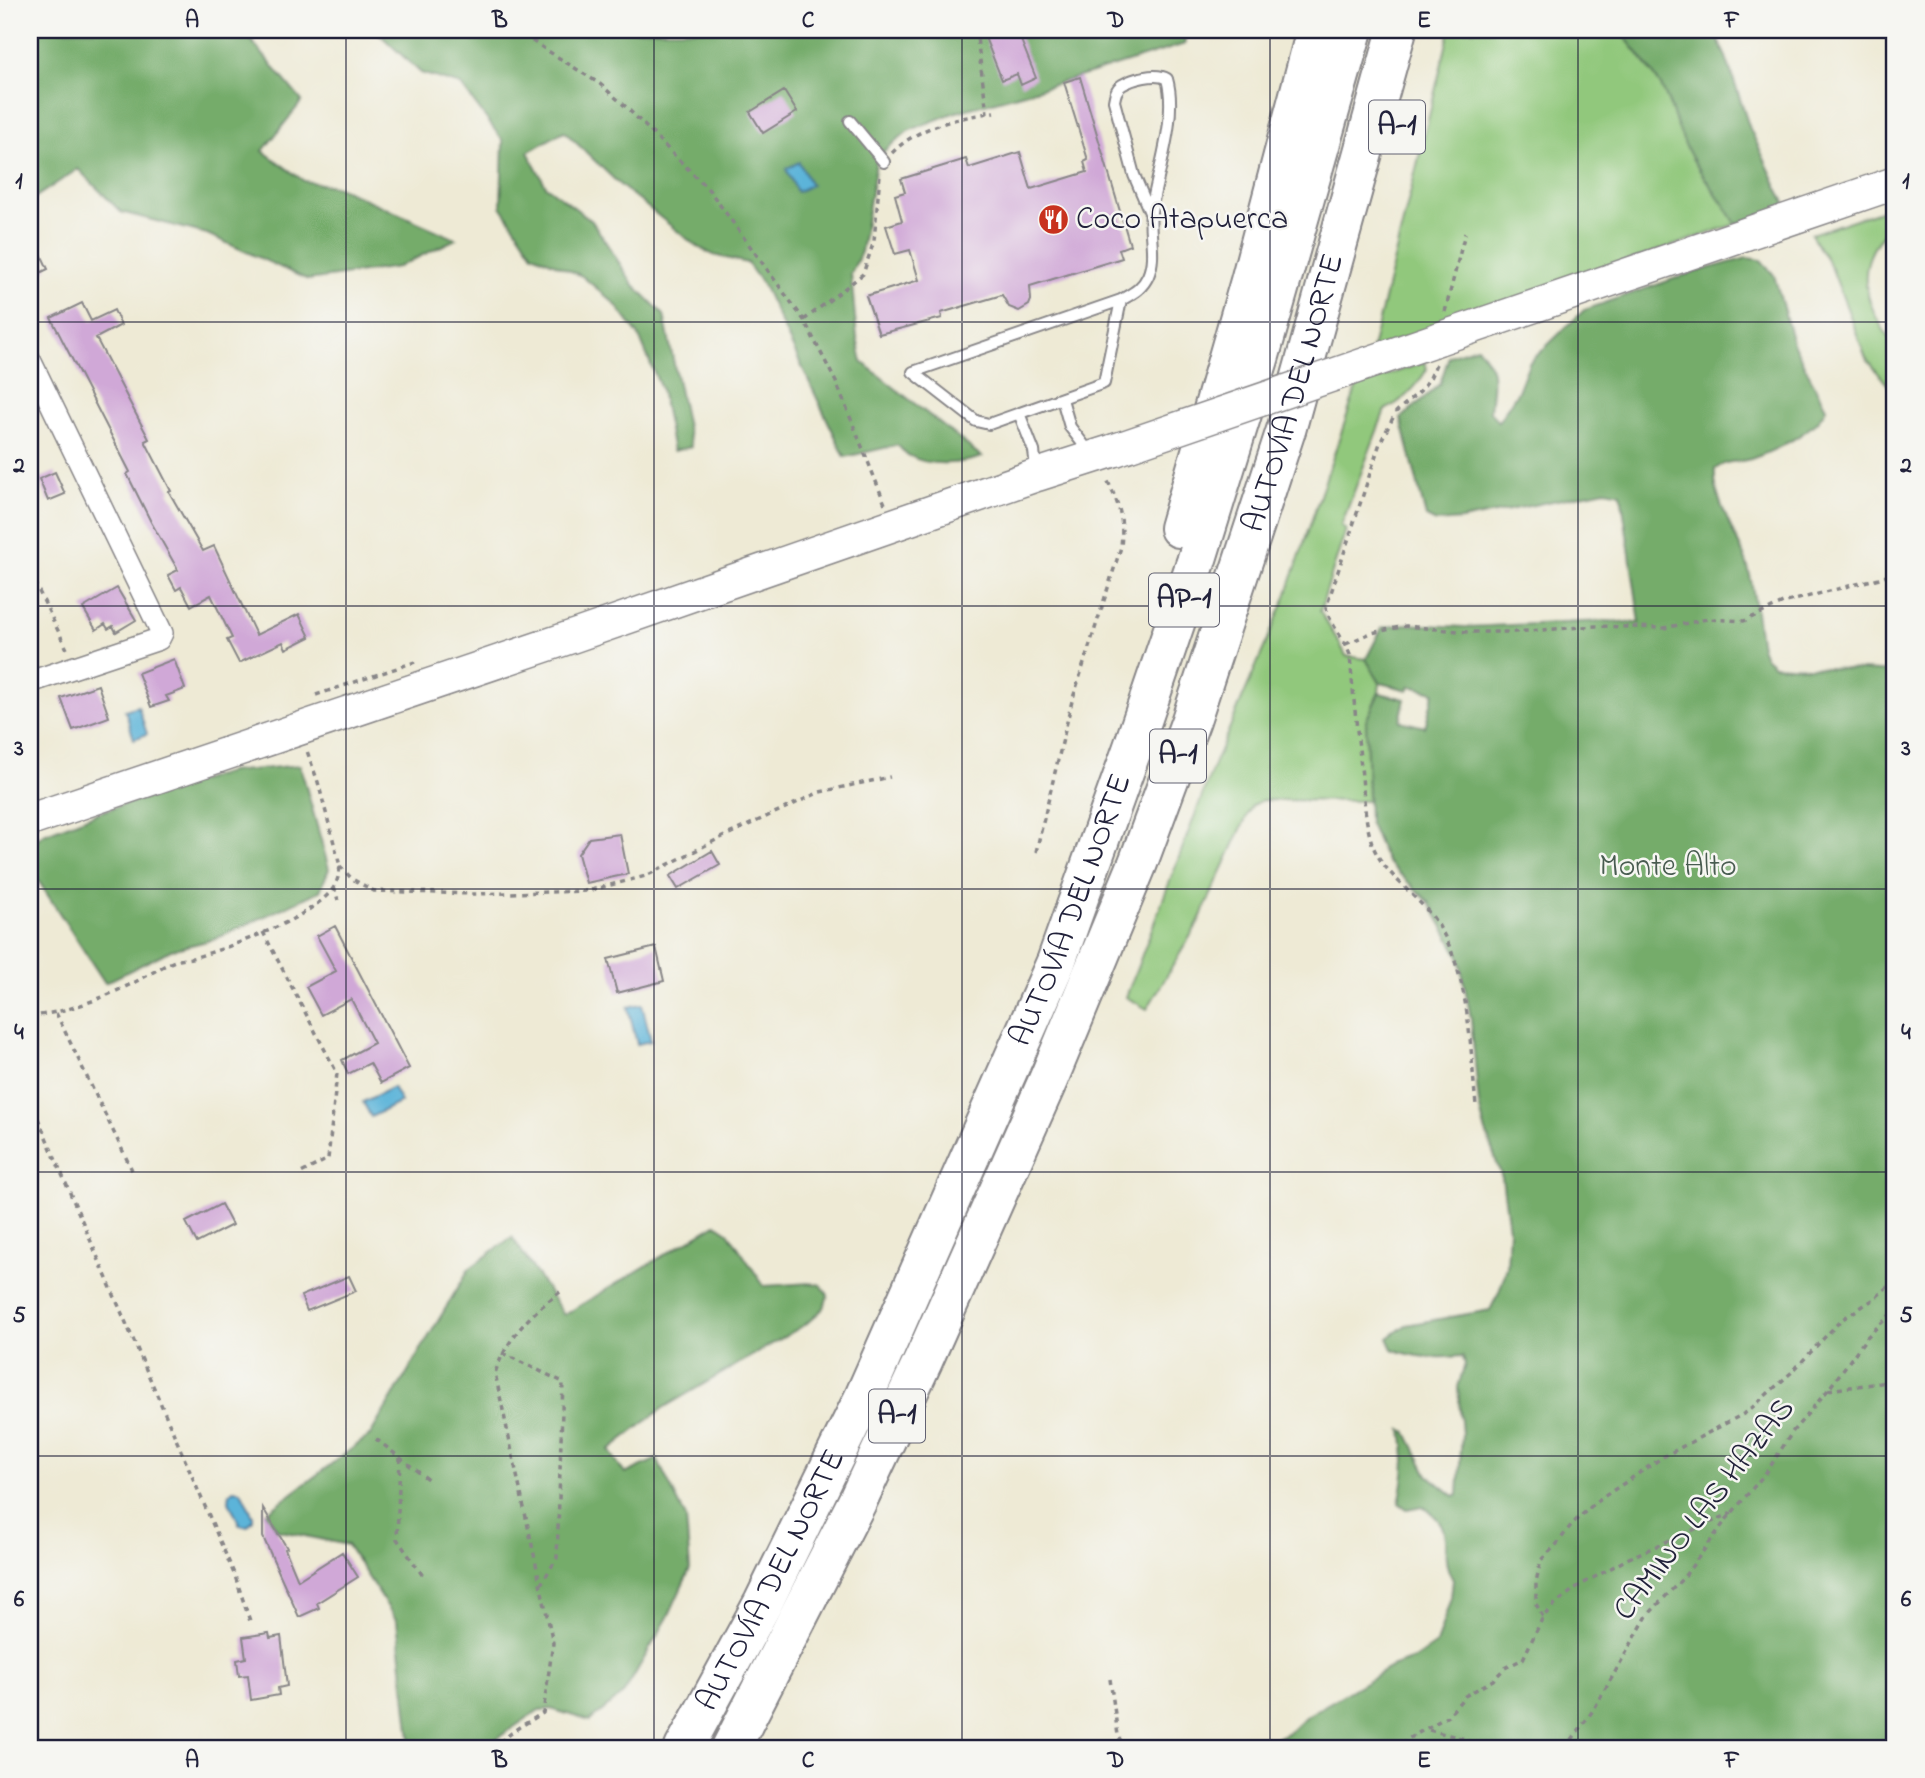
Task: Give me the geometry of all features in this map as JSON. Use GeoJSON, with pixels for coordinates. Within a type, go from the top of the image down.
{"type":"FeatureCollection","features":[{"type":"Feature","properties":{"kind":"highway","name":"A-1"},"geometry":{"type":"LineString","coordinates":[[972,1155],[1112,746],[1181,521],[1251,281],[1316,30]]}},
{"type":"Feature","properties":{"kind":"highway","name":"AUTOVÍA DEL NORTE"},"geometry":{"type":"LineString","coordinates":[[684,1748],[763,1604],[864,1397],[1056,961],[1187,589],[1259,359],[1353,30]]}},
{"type":"Feature","properties":{"kind":"highway","name":"AUTOVÍA DEL NORTE"},"geometry":{"type":"LineString","coordinates":[[731,1748],[857,1502],[923,1361],[1138,863],[1191,720],[1287,427],[1397,30]]}},
{"type":"Feature","properties":{"kind":"highway","name":"A-1"},"geometry":{"type":"LineString","coordinates":[[1287,427],[1307,403],[1367,224],[1424,30]]}},
{"type":"Feature","properties":{"kind":"main road"},"geometry":{"type":"LineString","coordinates":[[30,820],[1895,183]]}},
{"type":"Feature","properties":{"kind":"street"},"geometry":{"type":"LineString","coordinates":[[30,360],[162,633],[161,636],[30,682]]}},
{"type":"Feature","properties":{"kind":"lane"},"geometry":{"type":"LineString","coordinates":[[1121,300],[1104,383],[1062,399],[989,424],[976,421],[914,372],[1121,300],[1142,288],[1153,255],[1151,215],[1166,146],[1170,91],[1167,79],[1161,75],[1122,85],[1116,91],[1114,101],[1134,175],[1151,215]]}},
{"type":"Feature","properties":{"kind":"lane"},"geometry":{"type":"LineString","coordinates":[[850,121],[884,162]]}},
{"type":"Feature","properties":{"kind":"lane"},"geometry":{"type":"LineString","coordinates":[[1062,399],[1070,427],[1080,443],[1105,454]]}},
{"type":"Feature","properties":{"kind":"lane"},"geometry":{"type":"LineString","coordinates":[[1019,413],[1034,451],[1037,475]]}},
{"type":"Feature","properties":{"kind":"path"},"geometry":{"type":"LineString","coordinates":[[515,30],[600,84],[709,190],[804,320],[860,436],[891,526]]}},
{"type":"Feature","properties":{"kind":"path"},"geometry":{"type":"LineString","coordinates":[[976,30],[987,113]]}},
{"type":"Feature","properties":{"kind":"path"},"geometry":{"type":"LineString","coordinates":[[804,320],[863,274],[874,241],[881,165],[901,144],[925,131],[952,120],[994,112]]}},
{"type":"Feature","properties":{"kind":"path"},"geometry":{"type":"LineString","coordinates":[[1465,233],[1438,339],[1436,364],[1420,391],[1396,412],[1380,443],[1326,608],[1330,621],[1346,644],[1350,655],[1369,834],[1384,864],[1425,906],[1441,929],[1455,957],[1468,1019],[1476,1105]]}},
{"type":"Feature","properties":{"kind":"path"},"geometry":{"type":"LineString","coordinates":[[1036,852],[1072,701],[1121,547],[1123,522],[1105,454]]}},
{"type":"Feature","properties":{"kind":"path"},"geometry":{"type":"LineString","coordinates":[[30,573],[32,585],[75,667]]}},
{"type":"Feature","properties":{"kind":"path"},"geometry":{"type":"LineString","coordinates":[[1346,644],[1371,633],[1405,626],[1467,632],[1514,632],[1596,626],[1664,628],[1707,619],[1744,621],[1783,603],[1895,575]]}},
{"type":"Feature","properties":{"kind":"path"},"geometry":{"type":"LineString","coordinates":[[299,729],[318,782],[340,866],[352,879],[374,891],[472,894],[587,891],[646,876],[820,792],[890,777]]}},
{"type":"Feature","properties":{"kind":"path"},"geometry":{"type":"LineString","coordinates":[[30,1016],[56,1013],[134,983],[176,961],[194,958],[263,932],[309,910],[334,887],[340,866]]}},
{"type":"Feature","properties":{"kind":"path"},"geometry":{"type":"LineString","coordinates":[[334,887],[338,901]]}},
{"type":"Feature","properties":{"kind":"path"},"geometry":{"type":"LineString","coordinates":[[263,932],[337,1073],[328,1159],[301,1173]]}},
{"type":"Feature","properties":{"kind":"path"},"geometry":{"type":"LineString","coordinates":[[56,1013],[132,1170]]}},
{"type":"Feature","properties":{"kind":"path"},"geometry":{"type":"LineString","coordinates":[[30,1100],[235,1576],[251,1624]]}},
{"type":"Feature","properties":{"kind":"path"},"geometry":{"type":"LineString","coordinates":[[1543,1617],[1536,1604],[1536,1582],[1541,1560],[1572,1524],[1596,1502],[1663,1457],[1747,1412],[1792,1372],[1841,1320],[1874,1299],[1895,1280]]}},
{"type":"Feature","properties":{"kind":"path"},"geometry":{"type":"LineString","coordinates":[[492,1748],[543,1713],[553,1643],[495,1373],[502,1353],[535,1311],[560,1292]]}},
{"type":"Feature","properties":{"kind":"path","name":"CAMINO LAS HAZAS"},"geometry":{"type":"LineString","coordinates":[[1566,1748],[1594,1709],[1647,1616],[1684,1577],[1867,1337],[1895,1310]]}},
{"type":"Feature","properties":{"kind":"path"},"geometry":{"type":"LineString","coordinates":[[502,1353],[563,1382],[557,1558],[540,1586]]}},
{"type":"Feature","properties":{"kind":"path"},"geometry":{"type":"LineString","coordinates":[[1828,1390],[1895,1381]]}},
{"type":"Feature","properties":{"kind":"path"},"geometry":{"type":"LineString","coordinates":[[376,1439],[430,1481]]}},
{"type":"Feature","properties":{"kind":"path"},"geometry":{"type":"LineString","coordinates":[[400,1458],[397,1539],[424,1576]]}},
{"type":"Feature","properties":{"kind":"path"},"geometry":{"type":"LineString","coordinates":[[1392,1748],[1448,1716],[1465,1696],[1523,1659],[1543,1617],[1577,1587],[1629,1558],[1733,1512]]}},
{"type":"Feature","properties":{"kind":"path"},"geometry":{"type":"LineString","coordinates":[[1110,1679],[1118,1735],[1124,1748]]}},
{"type":"Feature","properties":{"kind":"path"},"geometry":{"type":"LineString","coordinates":[[1428,1729],[1465,1739],[1479,1748]]}},
{"type":"Feature","properties":{"kind":"green space"},"geometry":{"type":"Polygon","coordinates":[[[30,30],[245,30],[302,101],[263,151],[304,181],[338,187],[456,239],[398,267],[308,280],[207,234],[121,212],[78,169],[30,201],[30,30]]]}},
{"type":"Feature","properties":{"kind":"green space"},"geometry":{"type":"Polygon","coordinates":[[[375,30],[1184,30],[1185,44],[953,113],[908,131],[884,151],[876,163],[861,252],[851,274],[862,362],[982,457],[946,463],[926,462],[906,454],[897,445],[845,457],[763,285],[747,263],[713,255],[696,246],[620,185],[564,131],[528,152],[546,186],[592,221],[633,284],[664,315],[691,447],[673,451],[661,389],[639,336],[614,303],[582,276],[533,254],[501,206],[503,141],[461,85],[421,73],[375,30]]]}},
{"type":"Feature","properties":{"kind":"green space"},"geometry":{"type":"Polygon","coordinates":[[[1450,30],[1619,30],[1661,86],[1691,156],[1736,224],[1372,349],[1450,30]]]}},
{"type":"Feature","properties":{"kind":"green space"},"geometry":{"type":"Polygon","coordinates":[[[1619,30],[1713,30],[1726,57],[1750,129],[1787,207],[1736,224],[1691,156],[1661,86],[1619,30]]]}},
{"type":"Feature","properties":{"kind":"green space"},"geometry":{"type":"Polygon","coordinates":[[[1895,206],[1895,219],[1872,251],[1866,285],[1876,317],[1895,350],[1895,394],[1866,358],[1832,269],[1811,234],[1895,206]]]}},
{"type":"Feature","properties":{"kind":"green space","name":"Monte Alto"},"geometry":{"type":"Polygon","coordinates":[[[1747,258],[1761,260],[1774,275],[1793,343],[1826,408],[1814,425],[1782,445],[1751,459],[1729,462],[1715,469],[1721,504],[1749,571],[1761,647],[1765,657],[1774,665],[1895,672],[1895,1748],[1256,1748],[1291,1731],[1305,1717],[1391,1667],[1414,1659],[1436,1644],[1451,1597],[1453,1580],[1447,1566],[1444,1533],[1439,1520],[1423,1506],[1407,1509],[1399,1503],[1405,1466],[1402,1430],[1407,1433],[1428,1475],[1454,1496],[1458,1494],[1462,1434],[1458,1387],[1465,1364],[1463,1356],[1410,1355],[1393,1349],[1388,1338],[1406,1325],[1490,1310],[1507,1267],[1509,1229],[1502,1178],[1479,1105],[1471,1019],[1459,956],[1429,902],[1387,862],[1369,822],[1366,721],[1379,693],[1405,699],[1400,721],[1425,727],[1434,692],[1410,686],[1408,690],[1380,683],[1366,659],[1382,628],[1405,624],[1465,627],[1606,621],[1640,623],[1621,493],[1605,490],[1462,520],[1436,522],[1426,517],[1401,418],[1440,384],[1449,356],[1477,347],[1491,370],[1493,384],[1490,411],[1498,422],[1518,391],[1529,363],[1584,310],[1688,274],[1747,258]]]}},
{"type":"Feature","properties":{"kind":"green space"},"geometry":{"type":"Polygon","coordinates":[[[1425,362],[1427,369],[1414,388],[1385,410],[1341,526],[1346,529],[1320,611],[1346,656],[1366,659],[1380,683],[1379,692],[1366,721],[1368,801],[1263,800],[1252,805],[1197,925],[1147,1009],[1126,997],[1215,762],[1285,599],[1357,386],[1425,362]]]}},
{"type":"Feature","properties":{"kind":"green space"},"geometry":{"type":"Polygon","coordinates":[[[300,765],[329,869],[320,891],[215,939],[171,950],[105,983],[30,868],[30,844],[44,834],[100,812],[229,772],[300,765]]]}},
{"type":"Feature","properties":{"kind":"green space"},"geometry":{"type":"Polygon","coordinates":[[[716,1224],[728,1232],[764,1286],[811,1283],[821,1285],[828,1295],[824,1308],[806,1324],[663,1408],[609,1450],[625,1474],[657,1459],[686,1518],[690,1569],[668,1617],[624,1693],[590,1721],[551,1709],[539,1710],[483,1748],[411,1748],[397,1621],[347,1545],[277,1530],[266,1513],[370,1435],[469,1269],[512,1237],[564,1315],[716,1224]]]}},
{"type":"Feature","properties":{"kind":"water"},"geometry":{"type":"Polygon","coordinates":[[[799,162],[811,185],[797,192],[786,169],[799,162]]]}},
{"type":"Feature","properties":{"kind":"water"},"geometry":{"type":"Polygon","coordinates":[[[138,706],[147,734],[134,739],[125,710],[138,706]]]}},
{"type":"Feature","properties":{"kind":"water"},"geometry":{"type":"Polygon","coordinates":[[[642,1004],[651,1041],[637,1044],[628,1007],[642,1004]]]}},
{"type":"Feature","properties":{"kind":"water"},"geometry":{"type":"Polygon","coordinates":[[[393,1087],[401,1102],[371,1117],[363,1102],[393,1087]]]}},
{"type":"Feature","properties":{"kind":"water"},"geometry":{"type":"Polygon","coordinates":[[[233,1490],[241,1491],[253,1516],[248,1526],[240,1525],[229,1501],[233,1490]]]}},
{"type":"Feature","properties":{"kind":"building"},"geometry":{"type":"Polygon","coordinates":[[[982,30],[1017,30],[1036,78],[1021,85],[1017,74],[1002,80],[982,30]]]}},
{"type":"Feature","properties":{"kind":"building"},"geometry":{"type":"Polygon","coordinates":[[[1080,77],[1130,245],[1119,249],[1122,258],[1030,286],[1029,305],[1019,311],[1009,307],[1002,295],[941,313],[942,318],[879,334],[866,296],[919,280],[910,250],[895,254],[886,226],[902,221],[895,195],[905,192],[901,179],[966,159],[969,168],[1020,152],[1031,189],[1087,172],[1084,162],[1088,160],[1064,82],[1080,77]]]}},
{"type":"Feature","properties":{"kind":"building"},"geometry":{"type":"Polygon","coordinates":[[[784,91],[797,112],[763,133],[750,112],[784,91]]]}},
{"type":"Feature","properties":{"kind":"building"},"geometry":{"type":"Polygon","coordinates":[[[30,231],[48,269],[30,278],[30,231]]]}},
{"type":"Feature","properties":{"kind":"building"},"geometry":{"type":"Polygon","coordinates":[[[82,303],[91,321],[114,310],[121,325],[96,338],[149,439],[145,441],[171,491],[169,492],[203,551],[214,546],[256,635],[299,614],[310,637],[286,649],[283,642],[239,663],[227,640],[232,638],[211,595],[191,606],[181,587],[176,590],[168,575],[178,570],[151,522],[127,474],[130,472],[51,318],[82,303]]]}},
{"type":"Feature","properties":{"kind":"building"},"geometry":{"type":"Polygon","coordinates":[[[55,472],[65,494],[48,501],[39,479],[55,472]]]}},
{"type":"Feature","properties":{"kind":"building"},"geometry":{"type":"Polygon","coordinates":[[[117,588],[136,620],[116,632],[113,626],[108,629],[105,624],[96,630],[83,608],[117,588]]]}},
{"type":"Feature","properties":{"kind":"building"},"geometry":{"type":"Polygon","coordinates":[[[174,659],[185,689],[166,696],[169,701],[151,707],[138,673],[174,659]]]}},
{"type":"Feature","properties":{"kind":"building"},"geometry":{"type":"Polygon","coordinates":[[[98,685],[109,717],[73,730],[61,698],[98,685]]]}},
{"type":"Feature","properties":{"kind":"building"},"geometry":{"type":"Polygon","coordinates":[[[620,834],[628,874],[586,883],[578,854],[589,838],[620,834]]]}},
{"type":"Feature","properties":{"kind":"building"},"geometry":{"type":"Polygon","coordinates":[[[712,851],[720,865],[678,889],[670,876],[712,851]]]}},
{"type":"Feature","properties":{"kind":"building"},"geometry":{"type":"Polygon","coordinates":[[[335,926],[409,1068],[381,1083],[370,1063],[348,1074],[342,1060],[374,1043],[351,999],[321,1015],[306,987],[336,971],[317,936],[335,926]]]}},
{"type":"Feature","properties":{"kind":"building"},"geometry":{"type":"Polygon","coordinates":[[[656,947],[664,981],[617,993],[608,959],[656,947]]]}},
{"type":"Feature","properties":{"kind":"building"},"geometry":{"type":"Polygon","coordinates":[[[221,1204],[232,1225],[197,1243],[186,1222],[221,1204]]]}},
{"type":"Feature","properties":{"kind":"building"},"geometry":{"type":"Polygon","coordinates":[[[349,1276],[356,1291],[307,1311],[301,1296],[349,1276]]]}},
{"type":"Feature","properties":{"kind":"building"},"geometry":{"type":"Polygon","coordinates":[[[263,1508],[287,1548],[285,1549],[298,1580],[342,1552],[358,1577],[317,1603],[319,1608],[299,1617],[263,1537],[263,1508]]]}},
{"type":"Feature","properties":{"kind":"building"},"geometry":{"type":"Polygon","coordinates":[[[269,1633],[270,1638],[281,1636],[287,1686],[278,1688],[279,1695],[251,1700],[248,1675],[239,1676],[237,1660],[246,1658],[243,1637],[269,1633]]]}},
{"type":"Feature","properties":{"kind":"place","name":"Coco Atapuerca"},"geometry":{"type":"Point","coordinates":[1053,220]}}]}
